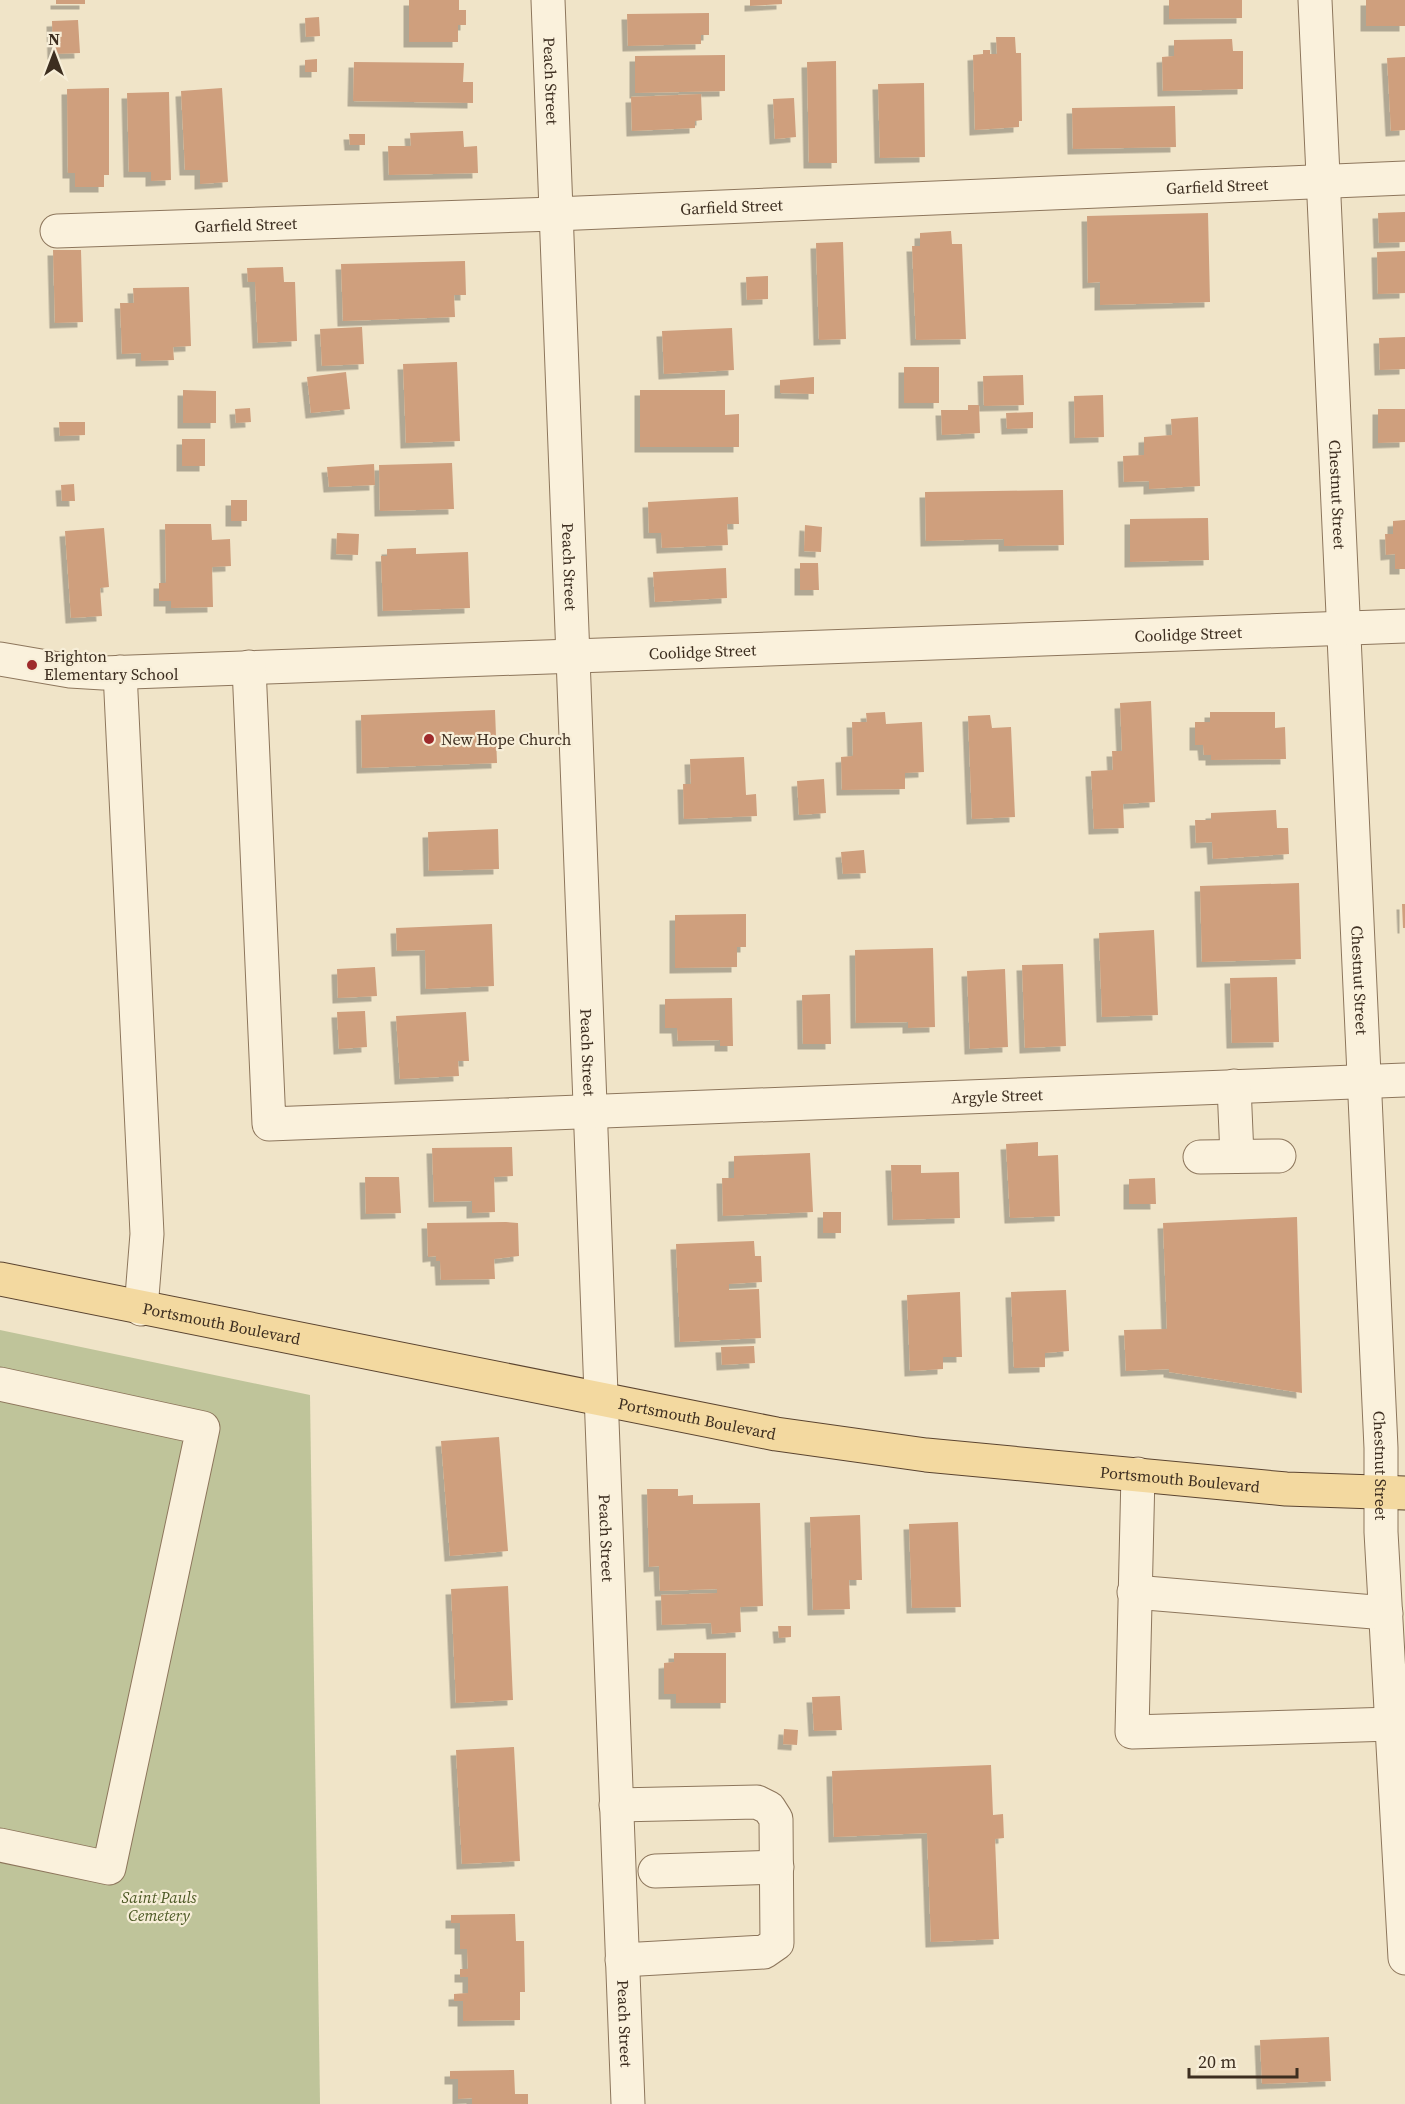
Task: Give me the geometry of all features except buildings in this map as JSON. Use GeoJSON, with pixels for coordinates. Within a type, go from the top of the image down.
{"type":"FeatureCollection","features":[{"type":"Feature","properties":{"kind":"main road","name":"Portsmouth Boulevard"},"geometry":{"type":"LineString","coordinates":[[0,1279],[141,1309],[776,1434],[926,1455],[1286,1490],[1394,1493]]}},
{"type":"Feature","properties":{"kind":"street","name":"Peach Street"},"geometry":{"type":"LineString","coordinates":[[548,0],[628,2104]]}},
{"type":"Feature","properties":{"kind":"street","name":"Chestnut Street"},"geometry":{"type":"LineString","coordinates":[[1315,0],[1364,1082],[1394,1493],[1381,1532],[1405,1958]]}},
{"type":"Feature","properties":{"kind":"street","name":"Garfield Street"},"geometry":{"type":"LineString","coordinates":[[57,231],[555,214],[1405,178]]}},
{"type":"Feature","properties":{"kind":"street","name":"Coolidge Street"},"geometry":{"type":"LineString","coordinates":[[0,659],[70,671],[120,672],[1405,626]]}},
{"type":"Feature","properties":{"kind":"street","name":"Argyle Street"},"geometry":{"type":"LineString","coordinates":[[249,667],[269,1124],[1405,1080]]}},
{"type":"Feature","properties":{"kind":"street"},"geometry":{"type":"LineString","coordinates":[[120,672],[147,1234],[141,1309]]}},
{"type":"Feature","properties":{"kind":"street"},"geometry":{"type":"LineString","coordinates":[[1234,1086],[1237,1156]]}},
{"type":"Feature","properties":{"kind":"street"},"geometry":{"type":"LineString","coordinates":[[1200,1157],[1279,1156]]}},
{"type":"Feature","properties":{"kind":"street"},"geometry":{"type":"LineString","coordinates":[[0,1384],[203,1428],[109,1868],[0,1845]]}},
{"type":"Feature","properties":{"kind":"street"},"geometry":{"type":"LineString","coordinates":[[1138,1474],[1132,1732],[1392,1724]]}},
{"type":"Feature","properties":{"kind":"street"},"geometry":{"type":"LineString","coordinates":[[1134,1592],[1386,1613]]}},
{"type":"Feature","properties":{"kind":"street"},"geometry":{"type":"LineString","coordinates":[[616,1805],[757,1802],[769,1808],[776,1819],[777,1943],[764,1952],[622,1960]]}},
{"type":"Feature","properties":{"kind":"street"},"geometry":{"type":"LineString","coordinates":[[655,1871],[777,1867]]}},
{"type":"Feature","properties":{"kind":"green space","name":"Saint Pauls Cemetery"},"geometry":{"type":"Polygon","coordinates":[[[0,1330],[310,1395],[320,2104],[0,2104],[0,1330]]]}},
{"type":"Feature","properties":{"kind":"place","name":"Brighton Elementary School"},"geometry":{"type":"Point","coordinates":[32,665]}},
{"type":"Feature","properties":{"kind":"place","name":"New Hope Church"},"geometry":{"type":"Point","coordinates":[429,739]}}]}
